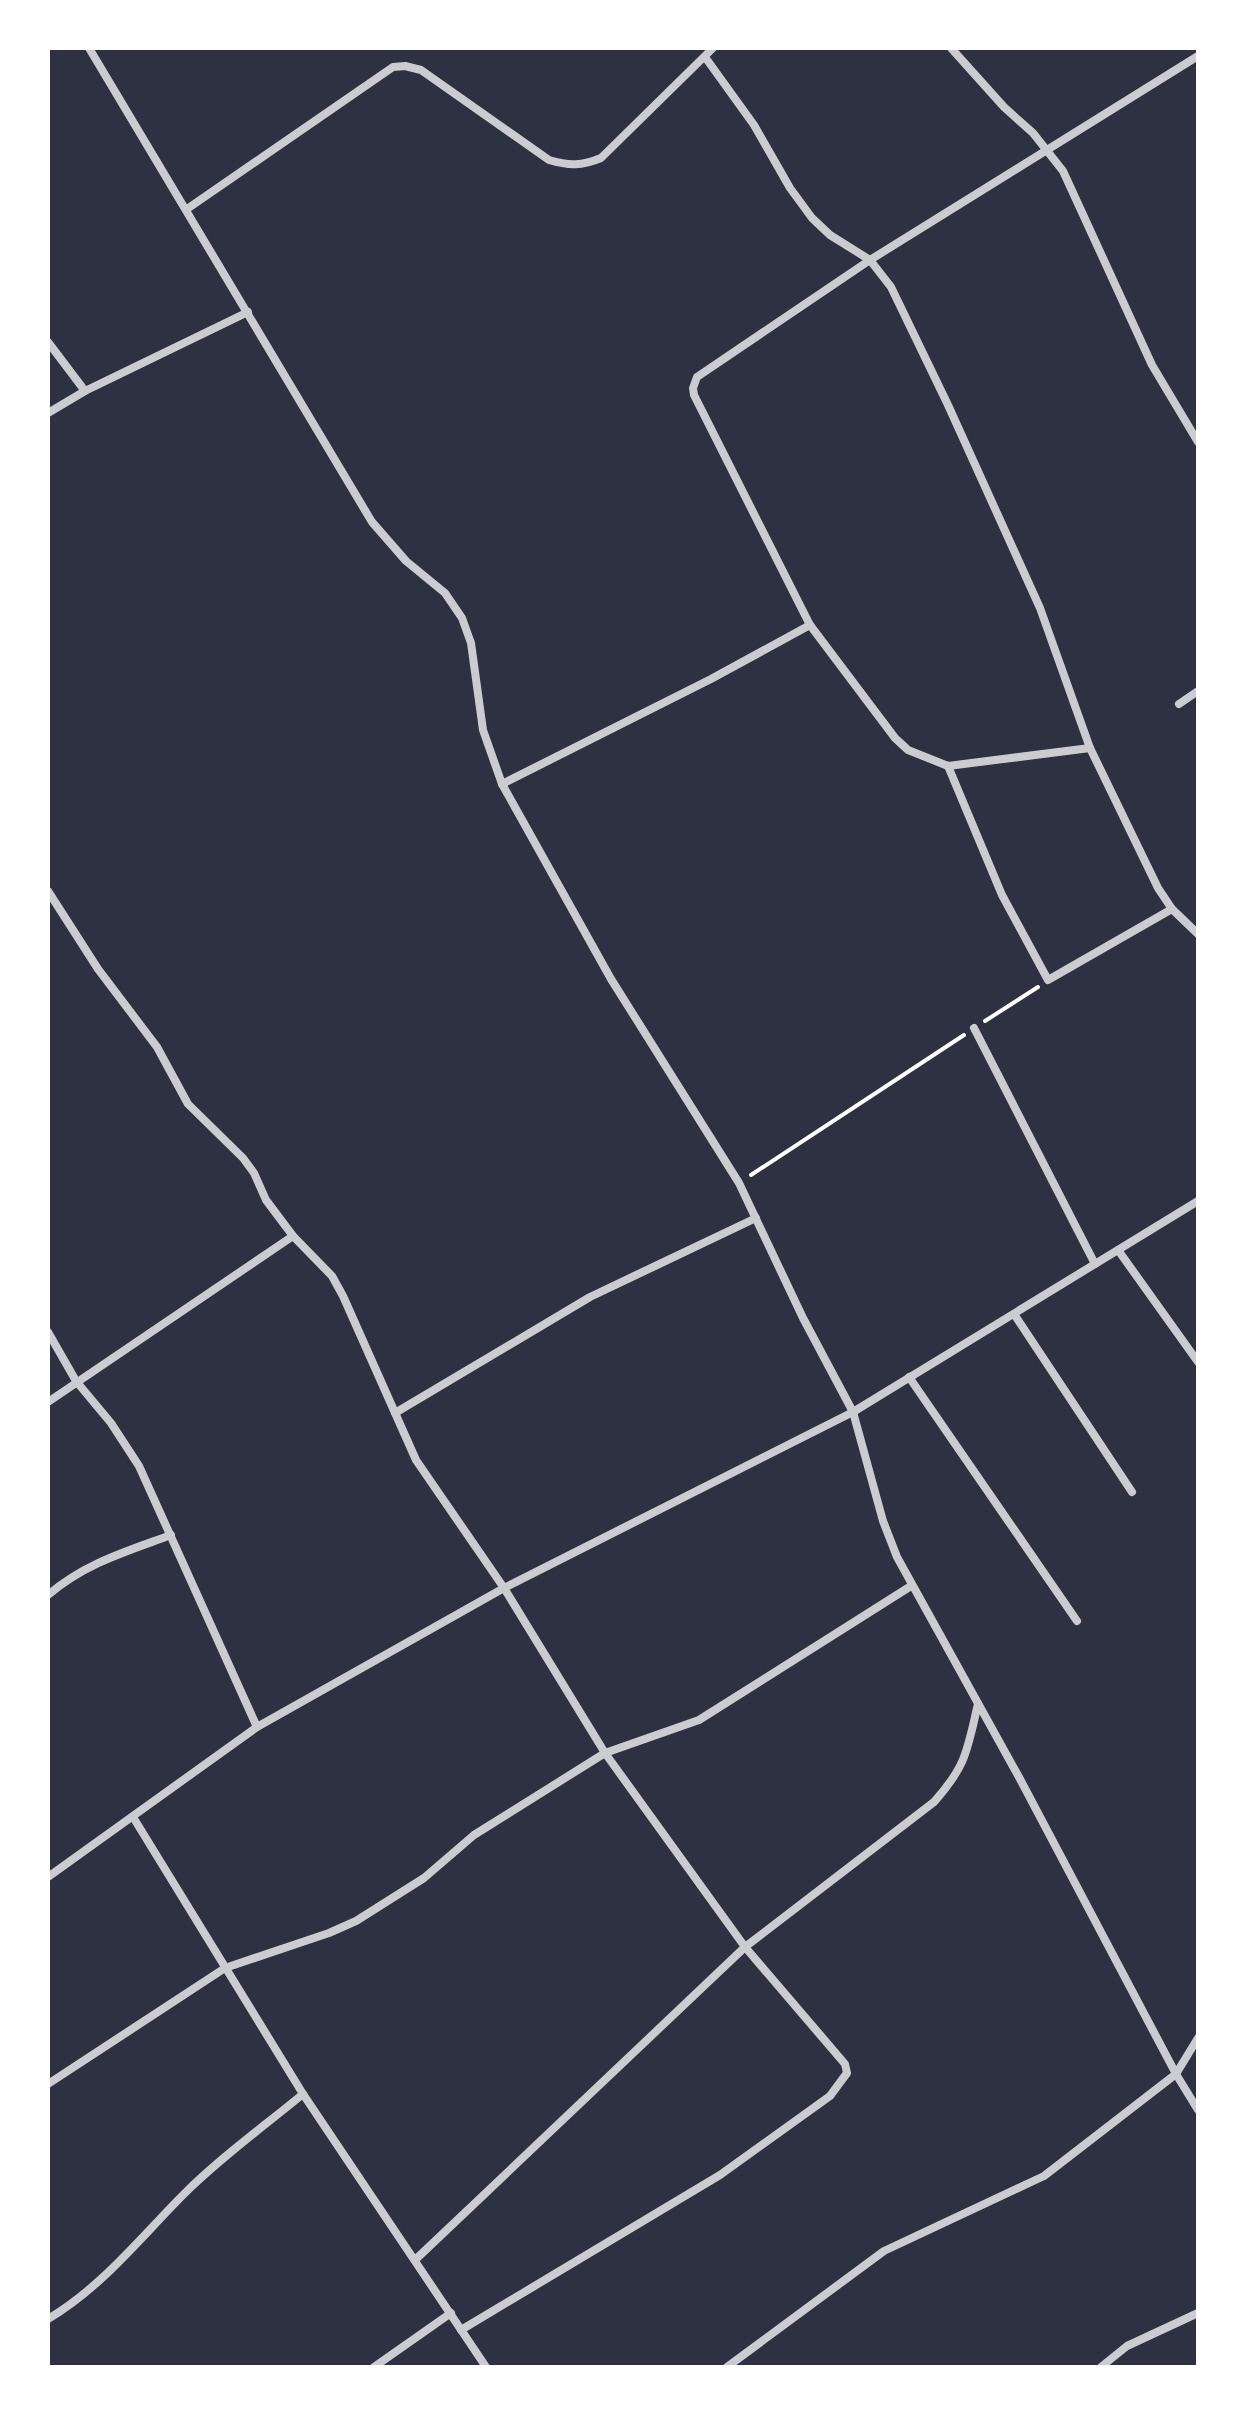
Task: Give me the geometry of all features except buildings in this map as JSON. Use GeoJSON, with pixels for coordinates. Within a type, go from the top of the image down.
{"type":"FeatureCollection","features":[{"type":"Feature","properties":{"kind":"street"},"geometry":{"type":"LineString","coordinates":[[89,48],[372,522],[406,561],[445,593],[462,618],[471,643],[483,730],[502,784],[611,979],[739,1183],[803,1318],[853,1412],[883,1521],[911,1586],[1198,2110]]}},
{"type":"Feature","properties":{"kind":"street"},"geometry":{"type":"LineString","coordinates":[[187,209],[393,67],[421,70],[549,160],[568,166],[588,164],[601,158],[713,48]]}},
{"type":"Feature","properties":{"kind":"street"},"geometry":{"type":"LineString","coordinates":[[951,48],[1004,107],[1047,148],[1063,171],[1152,365],[1198,442]]}},
{"type":"Feature","properties":{"kind":"street"},"geometry":{"type":"LineString","coordinates":[[1090,748],[948,766],[908,750],[895,738],[810,625],[693,388],[697,377],[870,260],[1198,55],[1192,48]]}},
{"type":"Feature","properties":{"kind":"street"},"geometry":{"type":"LineString","coordinates":[[705,57],[754,125],[790,188],[812,218],[830,235],[870,260],[891,287],[1034,593],[1060,657],[1090,748],[1158,888],[1172,909],[1198,933]]}},
{"type":"Feature","properties":{"kind":"street"},"geometry":{"type":"LineString","coordinates":[[48,413],[85,391],[248,312]]}},
{"type":"Feature","properties":{"kind":"street"},"geometry":{"type":"LineString","coordinates":[[48,342],[85,391]]}},
{"type":"Feature","properties":{"kind":"street"},"geometry":{"type":"LineString","coordinates":[[502,784],[711,679],[810,625]]}},
{"type":"Feature","properties":{"kind":"street"},"geometry":{"type":"LineString","coordinates":[[1179,704],[1198,691]]}},
{"type":"Feature","properties":{"kind":"street"},"geometry":{"type":"LineString","coordinates":[[948,766],[1002,895],[1048,980],[1172,909]]}},
{"type":"Feature","properties":{"kind":"street"},"geometry":{"type":"LineString","coordinates":[[48,891],[98,969],[157,1047],[188,1104],[243,1158],[254,1173],[266,1200],[293,1236],[332,1276],[416,1460],[504,1588],[605,1753],[745,1947],[845,2064],[847,2073],[830,2096],[720,2175],[461,2330]]}},
{"type":"Feature","properties":{"kind":"street"},"geometry":{"type":"LineString","coordinates":[[974,1028],[1095,1264]]}},
{"type":"Feature","properties":{"kind":"street"},"geometry":{"type":"LineString","coordinates":[[48,1877],[257,1727],[504,1588],[853,1412],[1198,1201]]}},
{"type":"Feature","properties":{"kind":"street"},"geometry":{"type":"LineString","coordinates":[[395,1413],[590,1297],[756,1218]]}},
{"type":"Feature","properties":{"kind":"street"},"geometry":{"type":"LineString","coordinates":[[48,1402],[293,1236]]}},
{"type":"Feature","properties":{"kind":"street"},"geometry":{"type":"LineString","coordinates":[[1118,1250],[1198,1362]]}},
{"type":"Feature","properties":{"kind":"street"},"geometry":{"type":"LineString","coordinates":[[1014,1314],[1132,1492]]}},
{"type":"Feature","properties":{"kind":"street"},"geometry":{"type":"LineString","coordinates":[[48,1332],[76,1381],[111,1423],[139,1466],[257,1727]]}},
{"type":"Feature","properties":{"kind":"street"},"geometry":{"type":"LineString","coordinates":[[909,1377],[1077,1621]]}},
{"type":"Feature","properties":{"kind":"street"},"geometry":{"type":"LineString","coordinates":[[48,1595],[71,1576],[103,1559],[171,1535]]}},
{"type":"Feature","properties":{"kind":"street"},"geometry":{"type":"LineString","coordinates":[[48,2084],[225,1968],[356,1921],[424,1878],[474,1835],[605,1753],[699,1720],[911,1586]]}},
{"type":"Feature","properties":{"kind":"street"},"geometry":{"type":"LineString","coordinates":[[415,2260],[745,1947],[934,1802],[965,1760],[978,1704]]}},
{"type":"Feature","properties":{"kind":"street"},"geometry":{"type":"LineString","coordinates":[[133,1817],[303,2094],[486,2367]]}},
{"type":"Feature","properties":{"kind":"street"},"geometry":{"type":"LineString","coordinates":[[727,2367],[884,2251],[1044,2176],[1176,2074],[1198,2038]]}},
{"type":"Feature","properties":{"kind":"street"},"geometry":{"type":"LineString","coordinates":[[48,2319],[86,2294],[147,2236],[185,2193],[303,2094]]}},
{"type":"Feature","properties":{"kind":"street"},"geometry":{"type":"LineString","coordinates":[[374,2367],[451,2313]]}},
{"type":"Feature","properties":{"kind":"street"},"geometry":{"type":"LineString","coordinates":[[1101,2367],[1127,2346],[1198,2313]]}},
{"type":"Feature","properties":{"kind":"path"},"geometry":{"type":"LineString","coordinates":[[739,1183],[1048,980]]}}]}
